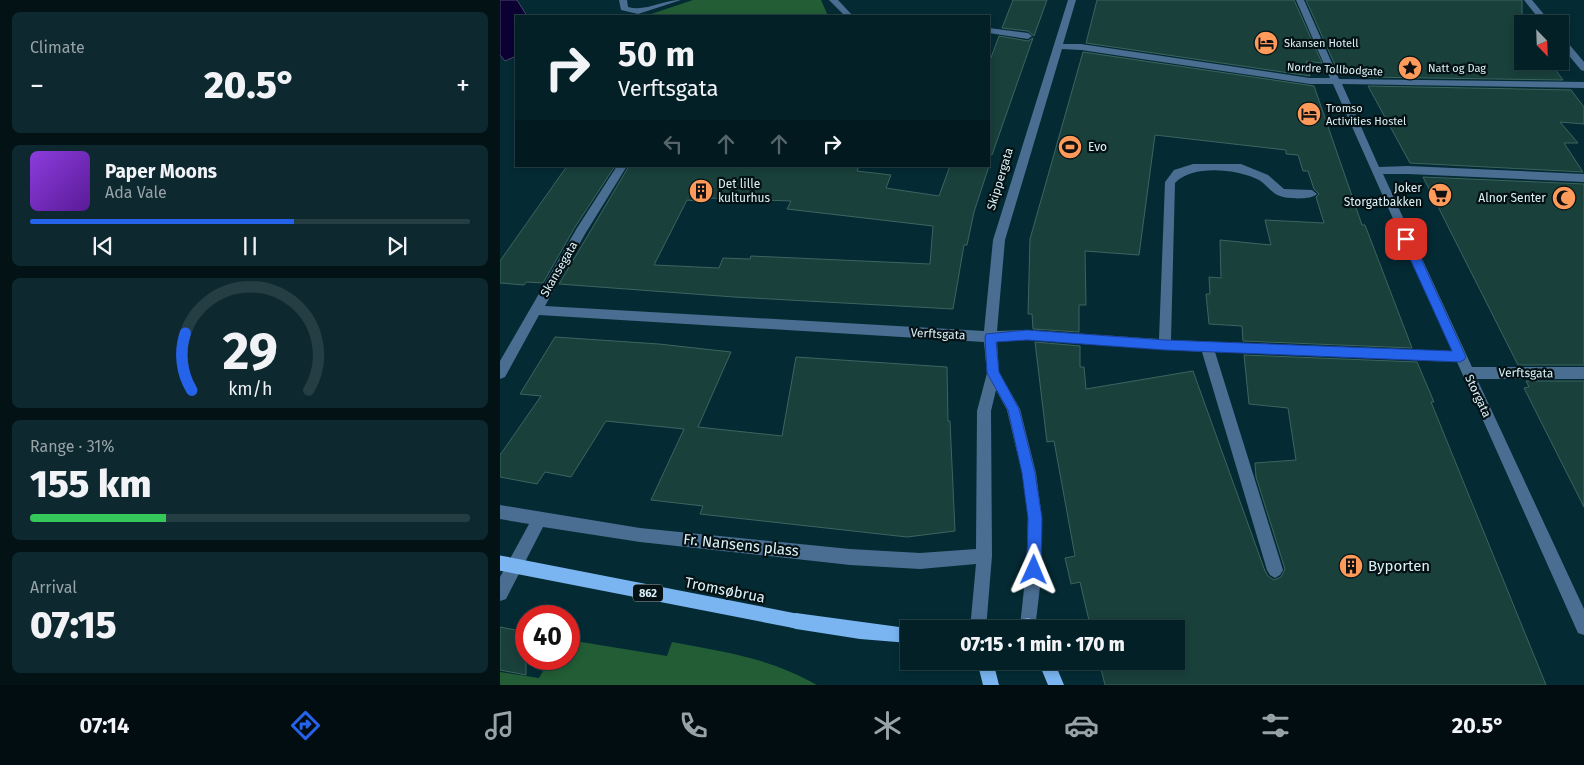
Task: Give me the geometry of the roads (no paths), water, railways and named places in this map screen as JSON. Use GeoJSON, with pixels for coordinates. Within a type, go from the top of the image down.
{"type":"FeatureCollection","features":[{"type":"Feature","properties":{"kind":"main road","name":"Tromsøbrua"},"geometry":{"type":"LineString","coordinates":[[500,563],[796,621],[860,631],[900,633]]}},
{"type":"Feature","properties":{"kind":"main road"},"geometry":{"type":"LineString","coordinates":[[987,670],[991,685]]}},
{"type":"Feature","properties":{"kind":"main road"},"geometry":{"type":"LineString","coordinates":[[1050,670],[1056,685]]}},
{"type":"Feature","properties":{"kind":"street"},"geometry":{"type":"LineString","coordinates":[[623,0],[624,8],[638,12],[678,0]]}},
{"type":"Feature","properties":{"kind":"street"},"geometry":{"type":"LineString","coordinates":[[833,0],[848,15]]}},
{"type":"Feature","properties":{"kind":"street","name":"Skippergata"},"geometry":{"type":"LineString","coordinates":[[979,620],[984,556],[984,411],[993,373],[990,337],[999,240],[1072,0]]}},
{"type":"Feature","properties":{"kind":"street","name":"Storgata"},"geometry":{"type":"LineString","coordinates":[[1300,0],[1460,357],[1584,627]]}},
{"type":"Feature","properties":{"kind":"street"},"geometry":{"type":"LineString","coordinates":[[1528,0],[1540,15]]}},
{"type":"Feature","properties":{"kind":"street"},"geometry":{"type":"LineString","coordinates":[[990,30],[1028,36]]}},
{"type":"Feature","properties":{"kind":"street","name":"Nordre Tollbodgate"},"geometry":{"type":"LineString","coordinates":[[1057,46],[1080,47],[1300,80],[1584,85]]}},
{"type":"Feature","properties":{"kind":"street"},"geometry":{"type":"LineString","coordinates":[[1569,50],[1584,68]]}},
{"type":"Feature","properties":{"kind":"street","name":"Skansegata"},"geometry":{"type":"LineString","coordinates":[[500,374],[535,310],[621,167]]}},
{"type":"Feature","properties":{"kind":"street"},"geometry":{"type":"LineString","coordinates":[[1165,345],[1170,182],[1178,173],[1193,168],[1241,168],[1264,178],[1282,193],[1312,194]]}},
{"type":"Feature","properties":{"kind":"street"},"geometry":{"type":"LineString","coordinates":[[1376,171],[1408,170],[1584,178]]}},
{"type":"Feature","properties":{"kind":"street","name":"Verftsgata"},"geometry":{"type":"LineString","coordinates":[[535,310],[990,337],[1027,335],[1165,345],[1460,357]]}},
{"type":"Feature","properties":{"kind":"street"},"geometry":{"type":"LineString","coordinates":[[1207,347],[1275,570]]}},
{"type":"Feature","properties":{"kind":"street","name":"Verftsgata"},"geometry":{"type":"LineString","coordinates":[[1468,372],[1584,373]]}},
{"type":"Feature","properties":{"kind":"street","name":"Skippergata"},"geometry":{"type":"LineString","coordinates":[[993,373],[1013,409],[1029,473],[1035,518],[1034,570],[1030,620]]}},
{"type":"Feature","properties":{"kind":"street","name":"Fr. Nansens plass"},"geometry":{"type":"LineString","coordinates":[[500,512],[640,535],[850,557],[920,561],[984,556]]}},
{"type":"Feature","properties":{"kind":"street"},"geometry":{"type":"LineString","coordinates":[[500,593],[540,518]]}},
{"type":"Feature","properties":{"kind":"place","name":"Skansen Hotell"},"geometry":{"type":"Point","coordinates":[1266,43]}},
{"type":"Feature","properties":{"kind":"place","name":"Natt og Dag"},"geometry":{"type":"Point","coordinates":[1410,68]}},
{"type":"Feature","properties":{"kind":"place","name":"Tromso Activities Hostel"},"geometry":{"type":"Point","coordinates":[1309,114]}},
{"type":"Feature","properties":{"kind":"place","name":"Evo"},"geometry":{"type":"Point","coordinates":[1070,147]}},
{"type":"Feature","properties":{"kind":"place","name":"Det lille kulturhus"},"geometry":{"type":"Point","coordinates":[701,191]}},
{"type":"Feature","properties":{"kind":"place","name":"Joker Storgatbakken"},"geometry":{"type":"Point","coordinates":[1440,195]}},
{"type":"Feature","properties":{"kind":"place","name":"Alnor Senter"},"geometry":{"type":"Point","coordinates":[1564,198]}},
{"type":"Feature","properties":{"kind":"place","name":"Byporten"},"geometry":{"type":"Point","coordinates":[1351,566]}}]}
